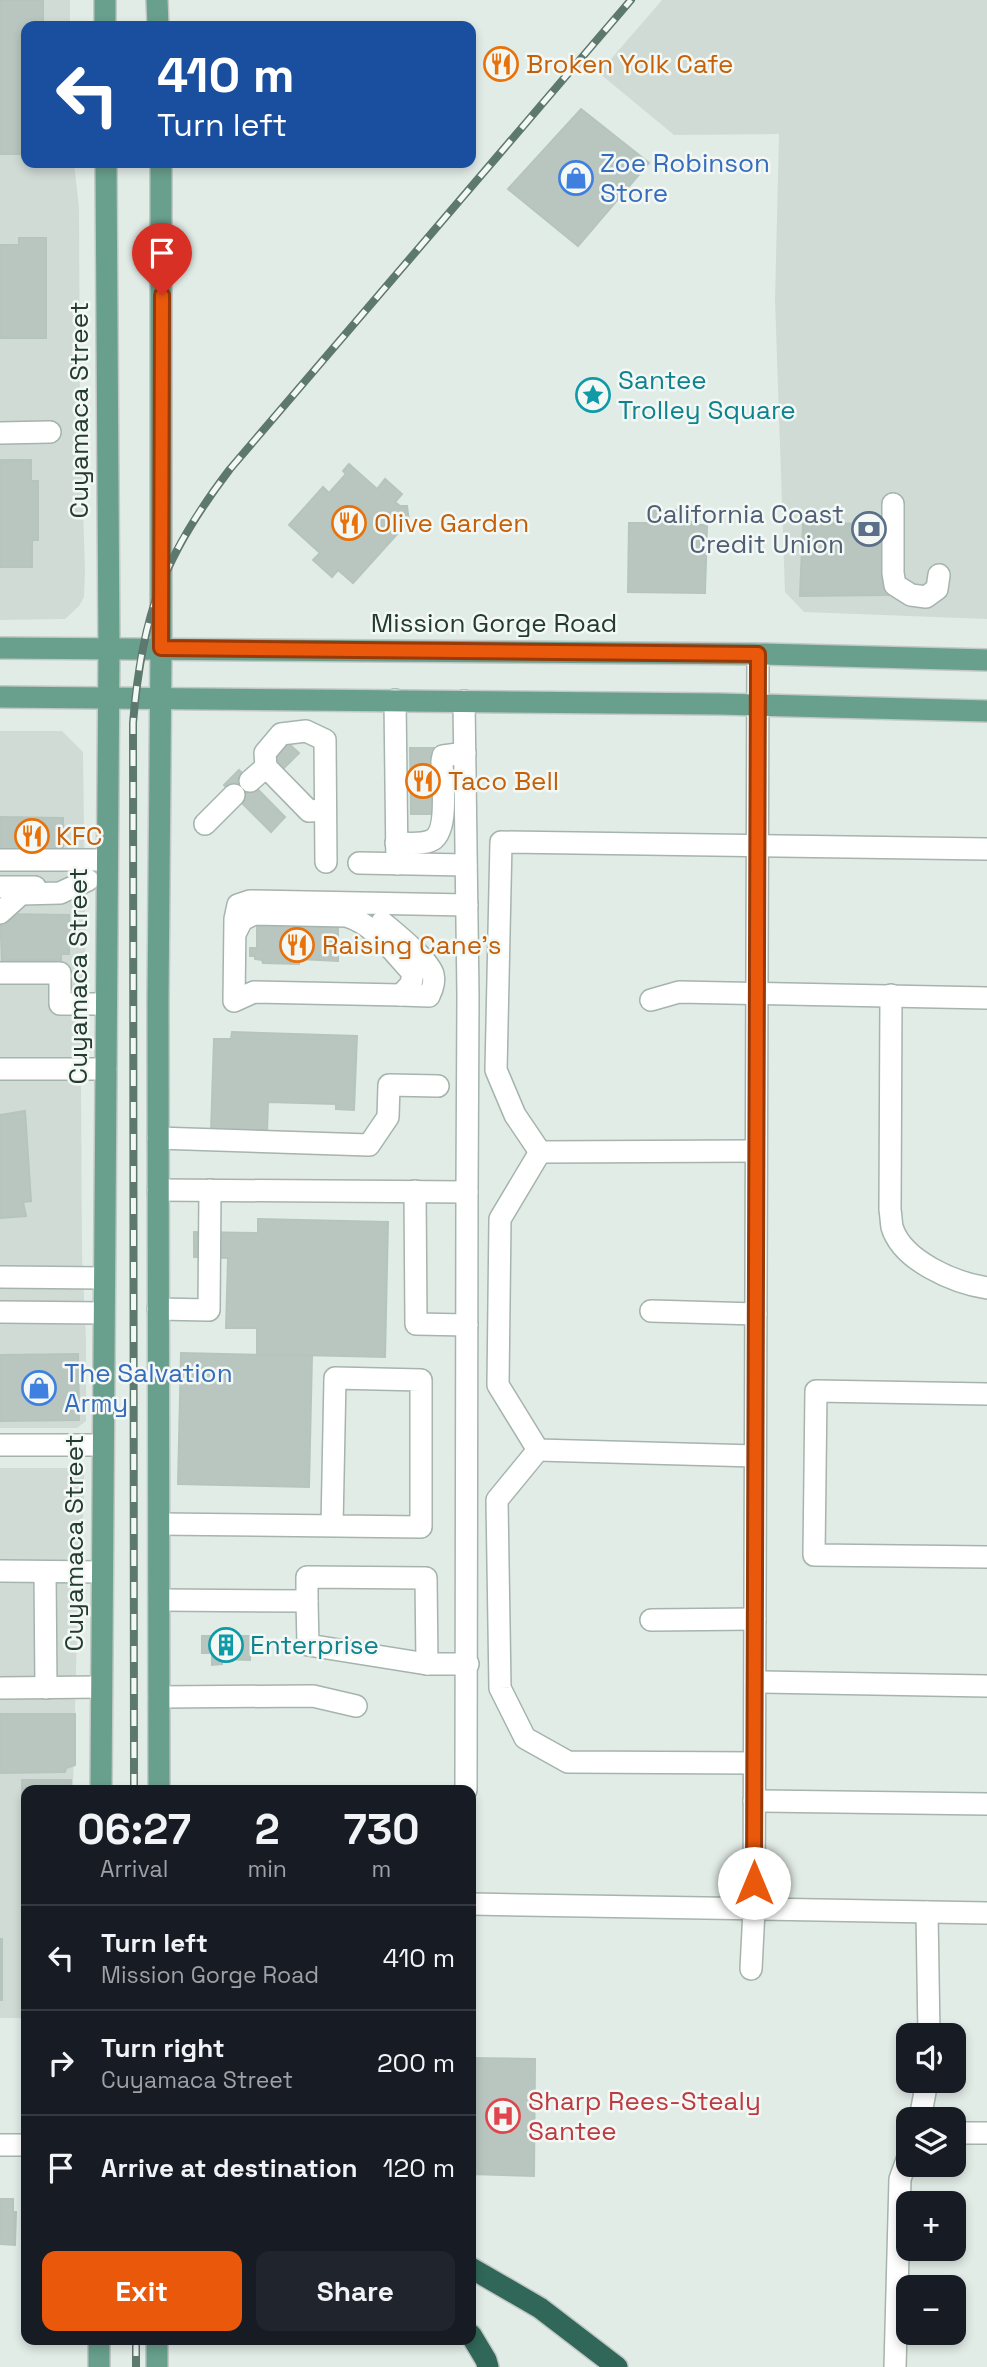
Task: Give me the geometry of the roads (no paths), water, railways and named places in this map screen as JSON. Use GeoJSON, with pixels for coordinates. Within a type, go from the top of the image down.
{"type":"FeatureCollection","features":[{"type":"Feature","properties":{"kind":"highway"},"geometry":{"type":"LineString","coordinates":[[476,2271],[540,2308],[617,2367]]}},
{"type":"Feature","properties":{"kind":"highway"},"geometry":{"type":"LineString","coordinates":[[476,2343],[488,2367]]}},
{"type":"Feature","properties":{"kind":"main road"},"geometry":{"type":"LineString","coordinates":[[105,0],[105,21]]}},
{"type":"Feature","properties":{"kind":"main road"},"geometry":{"type":"LineString","coordinates":[[157,0],[158,21]]}},
{"type":"Feature","properties":{"kind":"main road","name":"Cuyamaca Street"},"geometry":{"type":"LineString","coordinates":[[101,1785],[109,648],[106,168]]}},
{"type":"Feature","properties":{"kind":"main road"},"geometry":{"type":"LineString","coordinates":[[159,1785],[160,168]]}},
{"type":"Feature","properties":{"kind":"main road","name":"Mission Gorge Road"},"geometry":{"type":"LineString","coordinates":[[0,648],[758,654],[987,660]]}},
{"type":"Feature","properties":{"kind":"main road"},"geometry":{"type":"LineString","coordinates":[[0,696],[758,705],[987,711]]}},
{"type":"Feature","properties":{"kind":"main road"},"geometry":{"type":"LineString","coordinates":[[99,2345],[99,2367]]}},
{"type":"Feature","properties":{"kind":"main road"},"geometry":{"type":"LineString","coordinates":[[157,2345],[157,2367]]}},
{"type":"Feature","properties":{"kind":"street"},"geometry":{"type":"LineString","coordinates":[[0,433],[50,432]]}},
{"type":"Feature","properties":{"kind":"street"},"geometry":{"type":"LineString","coordinates":[[893,504],[895,584],[911,595],[926,597],[937,589],[939,575]]}},
{"type":"Feature","properties":{"kind":"street"},"geometry":{"type":"LineString","coordinates":[[751,1969],[754,1910],[758,654]]}},
{"type":"Feature","properties":{"kind":"street"},"geometry":{"type":"LineString","coordinates":[[395,700],[397,853]]}},
{"type":"Feature","properties":{"kind":"street"},"geometry":{"type":"LineString","coordinates":[[464,701],[467,905],[466,1785]]}},
{"type":"Feature","properties":{"kind":"street"},"geometry":{"type":"LineString","coordinates":[[325,810],[309,811],[266,767],[265,753],[281,734],[306,730],[325,740],[326,862]]}},
{"type":"Feature","properties":{"kind":"street"},"geometry":{"type":"LineString","coordinates":[[359,863],[397,853],[436,838],[443,823],[443,756],[465,753]]}},
{"type":"Feature","properties":{"kind":"street"},"geometry":{"type":"LineString","coordinates":[[205,824],[266,767]]}},
{"type":"Feature","properties":{"kind":"street"},"geometry":{"type":"LineString","coordinates":[[540,1152],[515,1115],[496,1070],[501,842],[987,849]]}},
{"type":"Feature","properties":{"kind":"street"},"geometry":{"type":"LineString","coordinates":[[397,853],[466,865]]}},
{"type":"Feature","properties":{"kind":"street"},"geometry":{"type":"LineString","coordinates":[[0,860],[107,860]]}},
{"type":"Feature","properties":{"kind":"street"},"geometry":{"type":"LineString","coordinates":[[0,887],[80,883],[60,893],[21,894],[0,913]]}},
{"type":"Feature","properties":{"kind":"street"},"geometry":{"type":"LineString","coordinates":[[235,934],[242,920],[254,914],[345,916],[359,920],[413,973],[411,984],[401,995],[254,992],[234,1001],[235,934],[238,905],[250,901],[467,905]]}},
{"type":"Feature","properties":{"kind":"street"},"geometry":{"type":"LineString","coordinates":[[0,973],[60,973],[60,1004],[106,1004]]}},
{"type":"Feature","properties":{"kind":"street"},"geometry":{"type":"LineString","coordinates":[[651,1000],[679,992],[987,998]]}},
{"type":"Feature","properties":{"kind":"street"},"geometry":{"type":"LineString","coordinates":[[891,995],[892,1227],[906,1249],[937,1271],[955,1280],[987,1288]]}},
{"type":"Feature","properties":{"kind":"street"},"geometry":{"type":"LineString","coordinates":[[0,1069],[106,1069]]}},
{"type":"Feature","properties":{"kind":"street"},"geometry":{"type":"LineString","coordinates":[[158,1138],[369,1145],[388,1117],[389,1085],[438,1087]]}},
{"type":"Feature","properties":{"kind":"street"},"geometry":{"type":"LineString","coordinates":[[540,1152],[756,1151]]}},
{"type":"Feature","properties":{"kind":"street"},"geometry":{"type":"LineString","coordinates":[[538,1450],[498,1385],[500,1219],[540,1152]]}},
{"type":"Feature","properties":{"kind":"street"},"geometry":{"type":"LineString","coordinates":[[158,1191],[467,1192]]}},
{"type":"Feature","properties":{"kind":"street"},"geometry":{"type":"LineString","coordinates":[[158,1309],[209,1310],[210,1191]]}},
{"type":"Feature","properties":{"kind":"street"},"geometry":{"type":"LineString","coordinates":[[415,1191],[416,1324],[467,1325]]}},
{"type":"Feature","properties":{"kind":"street"},"geometry":{"type":"LineString","coordinates":[[0,1277],[104,1278]]}},
{"type":"Feature","properties":{"kind":"street"},"geometry":{"type":"LineString","coordinates":[[651,1311],[756,1314]]}},
{"type":"Feature","properties":{"kind":"street"},"geometry":{"type":"LineString","coordinates":[[0,1312],[104,1313]]}},
{"type":"Feature","properties":{"kind":"street"},"geometry":{"type":"LineString","coordinates":[[159,1524],[332,1526],[421,1527],[421,1380],[335,1378],[332,1526]]}},
{"type":"Feature","properties":{"kind":"street"},"geometry":{"type":"LineString","coordinates":[[987,1394],[816,1391],[814,1555],[987,1557]]}},
{"type":"Feature","properties":{"kind":"street"},"geometry":{"type":"LineString","coordinates":[[0,1445],[103,1445]]}},
{"type":"Feature","properties":{"kind":"street"},"geometry":{"type":"LineString","coordinates":[[538,1450],[755,1456]]}},
{"type":"Feature","properties":{"kind":"street"},"geometry":{"type":"LineString","coordinates":[[538,1450],[497,1500],[500,1688],[525,1738],[568,1762],[754,1763]]}},
{"type":"Feature","properties":{"kind":"street"},"geometry":{"type":"LineString","coordinates":[[0,1571],[102,1572]]}},
{"type":"Feature","properties":{"kind":"street"},"geometry":{"type":"LineString","coordinates":[[45,1572],[46,1688]]}},
{"type":"Feature","properties":{"kind":"street"},"geometry":{"type":"LineString","coordinates":[[427,1664],[426,1578],[307,1577],[308,1645],[427,1664],[468,1664]]}},
{"type":"Feature","properties":{"kind":"street"},"geometry":{"type":"LineString","coordinates":[[159,1600],[307,1601]]}},
{"type":"Feature","properties":{"kind":"street"},"geometry":{"type":"LineString","coordinates":[[651,1620],[755,1619]]}},
{"type":"Feature","properties":{"kind":"street"},"geometry":{"type":"LineString","coordinates":[[755,1682],[987,1686]]}},
{"type":"Feature","properties":{"kind":"street"},"geometry":{"type":"LineString","coordinates":[[0,1688],[101,1687]]}},
{"type":"Feature","properties":{"kind":"street"},"geometry":{"type":"LineString","coordinates":[[159,1697],[313,1696],[356,1706]]}},
{"type":"Feature","properties":{"kind":"street"},"geometry":{"type":"LineString","coordinates":[[754,1801],[987,1804]]}},
{"type":"Feature","properties":{"kind":"street"},"geometry":{"type":"LineString","coordinates":[[476,1903],[987,1913]]}},
{"type":"Feature","properties":{"kind":"street"},"geometry":{"type":"LineString","coordinates":[[927,1912],[929,2023]]}},
{"type":"Feature","properties":{"kind":"street"},"geometry":{"type":"LineString","coordinates":[[966,2133],[987,2133]]}},
{"type":"Feature","properties":{"kind":"street"},"geometry":{"type":"LineString","coordinates":[[0,2145],[21,2145]]}},
{"type":"Feature","properties":{"kind":"street"},"geometry":{"type":"LineString","coordinates":[[895,2367],[901,2177]]}},
{"type":"Feature","properties":{"kind":"railway"},"geometry":{"type":"LineString","coordinates":[[134,1785],[133,723],[137,684],[150,618],[172,559],[188,530],[230,469],[631,0]]}},
{"type":"Feature","properties":{"kind":"railway"},"geometry":{"type":"LineString","coordinates":[[136,2345],[136,2367]]}},
{"type":"Feature","properties":{"kind":"place","name":"Broken Yolk Cafe"},"geometry":{"type":"Point","coordinates":[501,64]}},
{"type":"Feature","properties":{"kind":"place","name":"Zoe Robinson Store"},"geometry":{"type":"Point","coordinates":[576,178]}},
{"type":"Feature","properties":{"kind":"place","name":"Santee Trolley Square"},"geometry":{"type":"Point","coordinates":[593,395]}},
{"type":"Feature","properties":{"kind":"place","name":"Olive Garden"},"geometry":{"type":"Point","coordinates":[349,523]}},
{"type":"Feature","properties":{"kind":"place","name":"California Coast Credit Union"},"geometry":{"type":"Point","coordinates":[869,529]}},
{"type":"Feature","properties":{"kind":"place","name":"Taco Bell"},"geometry":{"type":"Point","coordinates":[423,781]}},
{"type":"Feature","properties":{"kind":"place","name":"KFC"},"geometry":{"type":"Point","coordinates":[32,836]}},
{"type":"Feature","properties":{"kind":"place","name":"Raising Cane's"},"geometry":{"type":"Point","coordinates":[297,945]}},
{"type":"Feature","properties":{"kind":"place","name":"The Salvation Army"},"geometry":{"type":"Point","coordinates":[39,1388]}},
{"type":"Feature","properties":{"kind":"place","name":"Enterprise"},"geometry":{"type":"Point","coordinates":[226,1645]}},
{"type":"Feature","properties":{"kind":"place","name":"Sharp Rees-Stealy Santee"},"geometry":{"type":"Point","coordinates":[503,2116]}}]}
